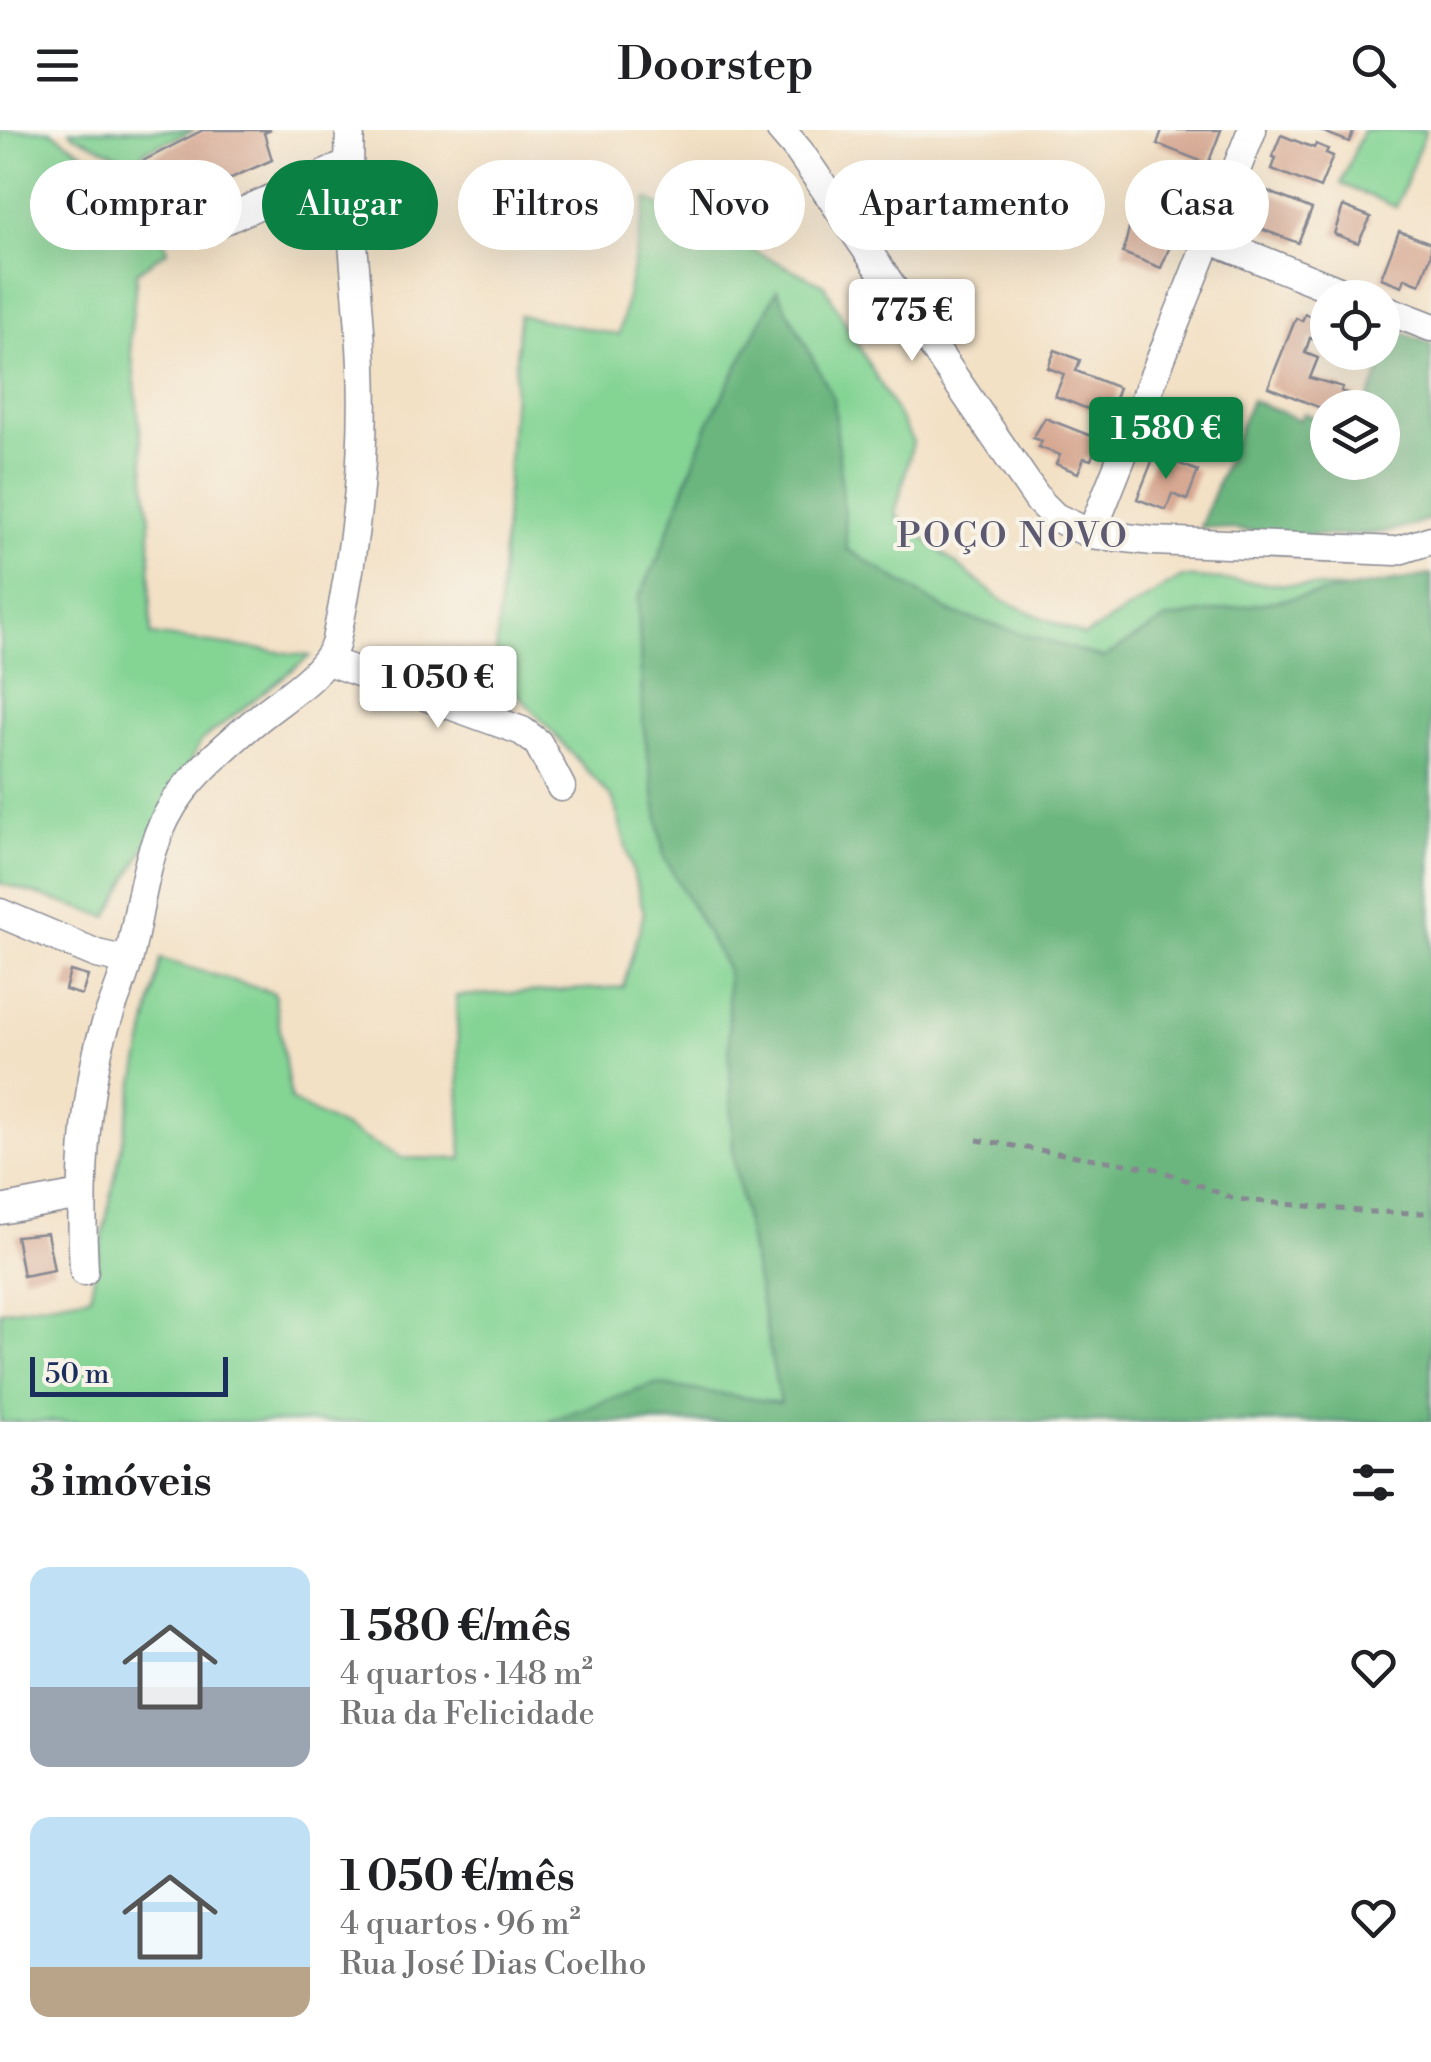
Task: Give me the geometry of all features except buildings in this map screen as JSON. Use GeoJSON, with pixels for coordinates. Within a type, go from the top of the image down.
{"type":"FeatureCollection","features":[{"type":"Feature","properties":{"kind":"street"},"geometry":{"type":"LineString","coordinates":[[348,160],[350,130]]}},
{"type":"Feature","properties":{"kind":"street"},"geometry":{"type":"LineString","coordinates":[[781,130],[800,151],[1039,501],[1055,517],[1091,534],[1153,542],[1396,551],[1431,540]]}},
{"type":"Feature","properties":{"kind":"street"},"geometry":{"type":"LineString","coordinates":[[1240,160],[1252,130]]}},
{"type":"Feature","properties":{"kind":"street"},"geometry":{"type":"LineString","coordinates":[[84,1271],[80,1195],[98,1050],[128,961],[152,848],[164,818],[209,762],[328,661],[335,645],[362,479],[362,364],[354,250]]}},
{"type":"Feature","properties":{"kind":"street"},"geometry":{"type":"LineString","coordinates":[[1091,534],[1205,250]]}},
{"type":"Feature","properties":{"kind":"street"},"geometry":{"type":"LineString","coordinates":[[1236,250],[1311,280]]}},
{"type":"Feature","properties":{"kind":"street"},"geometry":{"type":"LineString","coordinates":[[1400,315],[1431,328]]}},
{"type":"Feature","properties":{"kind":"street"},"geometry":{"type":"LineString","coordinates":[[328,661],[522,731],[538,744],[562,786]]}},
{"type":"Feature","properties":{"kind":"street"},"geometry":{"type":"LineString","coordinates":[[0,913],[97,954],[128,961]]}},
{"type":"Feature","properties":{"kind":"street"},"geometry":{"type":"LineString","coordinates":[[0,1210],[80,1195]]}},
{"type":"Feature","properties":{"kind":"path"},"geometry":{"type":"LineString","coordinates":[[977,1140],[1157,1169],[1235,1199],[1431,1214]]}},
{"type":"Feature","properties":{"kind":"green space"},"geometry":{"type":"Polygon","coordinates":[[[0,130],[50,130],[94,160],[30,160],[30,250],[168,250],[137,272],[130,338],[150,520],[151,635],[310,656],[201,741],[108,917],[0,883],[0,130]]]}},
{"type":"Feature","properties":{"kind":"green space"},"geometry":{"type":"Polygon","coordinates":[[[70,130],[195,130],[144,151],[139,160],[128,160],[70,130]]]}},
{"type":"Feature","properties":{"kind":"green space"},"geometry":{"type":"Polygon","coordinates":[[[1363,130],[1426,130],[1396,207],[1341,184],[1363,130]]]}},
{"type":"Feature","properties":{"kind":"green space"},"geometry":{"type":"Polygon","coordinates":[[[647,199],[654,202],[654,250],[752,250],[824,285],[913,442],[895,515],[1000,599],[1084,636],[1182,577],[1348,589],[1431,575],[1431,1422],[0,1422],[0,1311],[90,1296],[161,959],[274,993],[291,1100],[402,1158],[462,1159],[456,996],[623,987],[644,913],[613,799],[495,669],[519,315],[619,335],[647,199]]]}},
{"type":"Feature","properties":{"kind":"green space"},"geometry":{"type":"Polygon","coordinates":[[[777,290],[834,399],[847,549],[950,612],[1103,658],[1166,619],[1431,575],[1431,1422],[545,1422],[655,1384],[780,1403],[733,1156],[727,969],[664,857],[643,724],[638,599],[659,556],[708,424],[777,290]]]}},
{"type":"Feature","properties":{"kind":"green space"},"geometry":{"type":"Polygon","coordinates":[[[1400,332],[1431,344],[1431,519],[1405,528],[1348,535],[1200,527],[1251,400],[1300,420],[1304,413],[1310,415],[1310,480],[1400,480],[1400,390],[1372,390],[1381,370],[1400,370],[1400,332]]]}},
{"type":"Feature","properties":{"kind":"district","name":"POÇO NOVO"},"geometry":{"type":"Point","coordinates":[1013,536]}}]}
